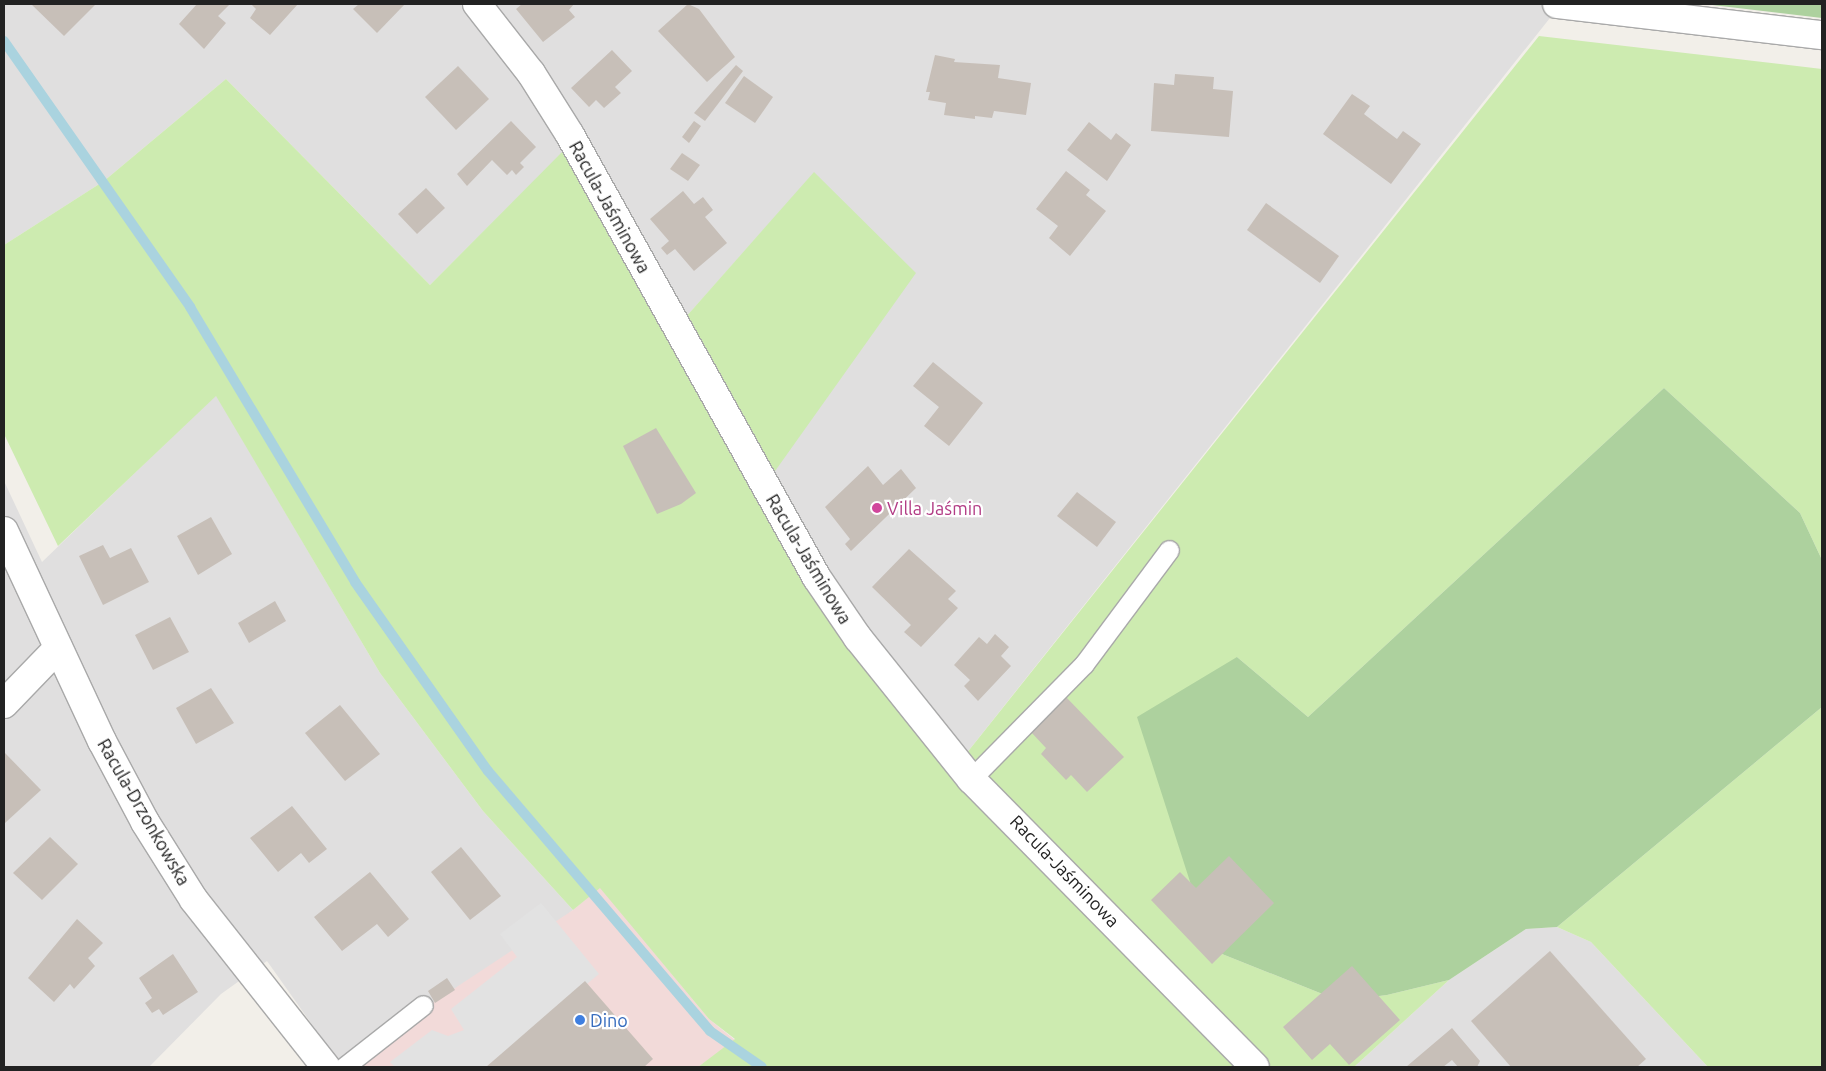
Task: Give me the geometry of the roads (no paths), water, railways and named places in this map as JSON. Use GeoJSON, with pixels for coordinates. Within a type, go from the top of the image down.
{"type":"FeatureCollection","features":[{"type":"Feature","properties":{"kind":"street","name":"Racula-Jaśminowa"},"geometry":{"type":"LineString","coordinates":[[477,4],[531,73],[570,135],[817,578],[858,638],[971,779],[1020,824],[1255,1067]]}},
{"type":"Feature","properties":{"kind":"street"},"geometry":{"type":"LineString","coordinates":[[1557,4],[1822,35]]}},
{"type":"Feature","properties":{"kind":"street","name":"Racula-Drzonkowska"},"geometry":{"type":"LineString","coordinates":[[4,531],[58,648],[145,822],[194,900],[326,1067]]}},
{"type":"Feature","properties":{"kind":"street"},"geometry":{"type":"LineString","coordinates":[[4,704],[58,648]]}},
{"type":"Feature","properties":{"kind":"lane"},"geometry":{"type":"LineString","coordinates":[[971,779],[1084,664],[1169,550]]}},
{"type":"Feature","properties":{"kind":"lane"},"geometry":{"type":"LineString","coordinates":[[344,1067],[423,1005]]}},
{"type":"Feature","properties":{"kind":"waterway"},"geometry":{"type":"LineString","coordinates":[[4,41],[190,307],[355,582],[488,771],[710,1031],[762,1067]]}},
{"type":"Feature","properties":{"kind":"place","name":"Villa Jaśmin"},"geometry":{"type":"Point","coordinates":[877,508]}},
{"type":"Feature","properties":{"kind":"place","name":"Dino"},"geometry":{"type":"Point","coordinates":[580,1020]}}]}
